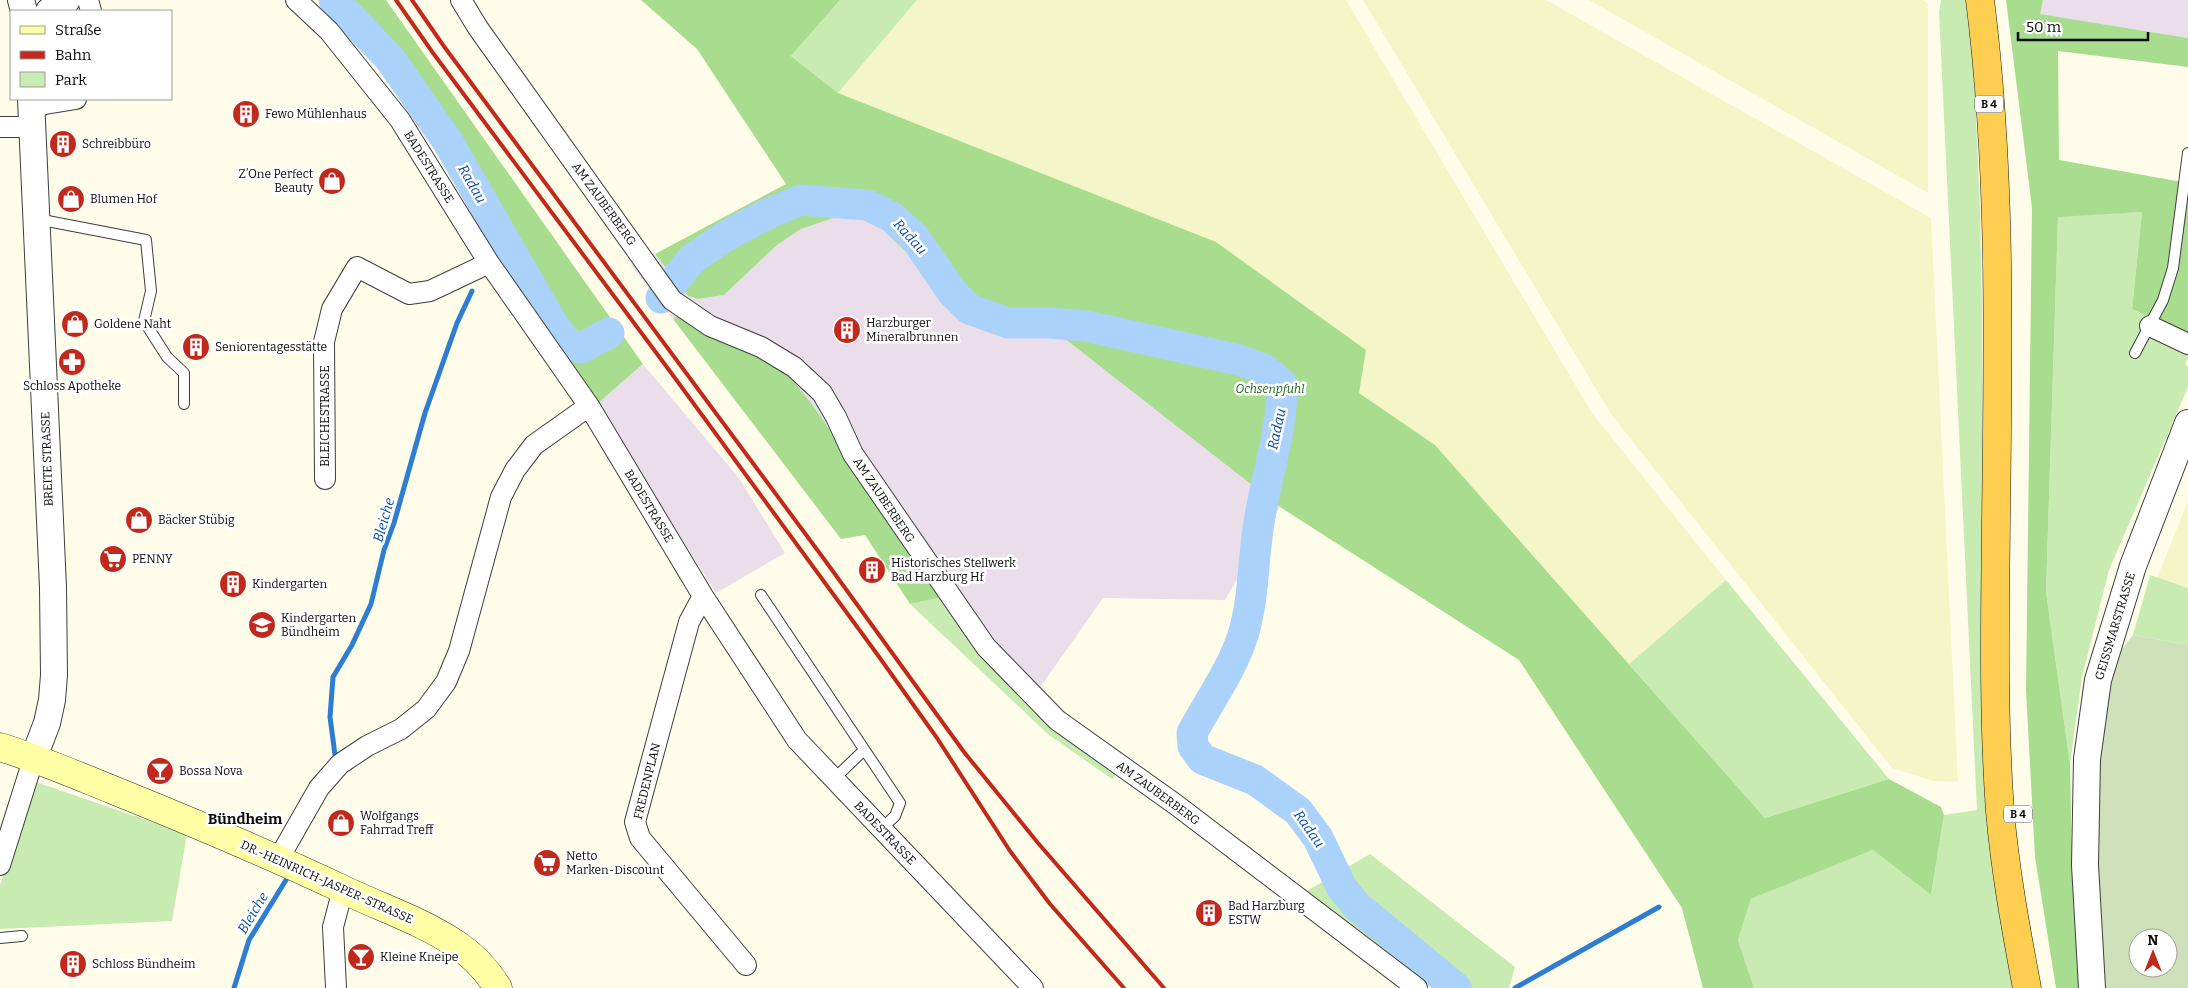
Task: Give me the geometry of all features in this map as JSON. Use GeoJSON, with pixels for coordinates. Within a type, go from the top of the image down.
{"type":"FeatureCollection","features":[{"type":"Feature","properties":{"kind":"highway","name":"B 4"},"geometry":{"type":"LineString","coordinates":[[1980,0],[2005,208]]}},
{"type":"Feature","properties":{"kind":"highway","name":"B 4"},"geometry":{"type":"LineString","coordinates":[[1997,0],[2005,208],[2014,734],[2018,816],[2028,912],[2041,988]]}},
{"type":"Feature","properties":{"kind":"highway","name":"B 4"},"geometry":{"type":"LineString","coordinates":[[2007,313],[1996,578],[1999,784],[2004,844],[2027,988]]}},
{"type":"Feature","properties":{"kind":"main road","name":"DR.-HEINRICH-JASPER-STRASSE"},"geometry":{"type":"LineString","coordinates":[[0,747],[34,757],[279,858],[343,890],[405,916],[457,945],[488,972],[498,988]]}},
{"type":"Feature","properties":{"kind":"street"},"geometry":{"type":"LineString","coordinates":[[51,10],[64,4],[67,0]]}},
{"type":"Feature","properties":{"kind":"street","name":"BADESTRASSE"},"geometry":{"type":"LineString","coordinates":[[296,0],[329,31],[400,120],[489,263],[589,406],[703,596],[797,740],[1033,988]]}},
{"type":"Feature","properties":{"kind":"street","name":"AM ZAUBERBERG"},"geometry":{"type":"LineString","coordinates":[[461,0],[478,28],[672,300],[710,326],[761,347],[794,367],[822,393],[836,416],[854,454],[986,647],[1057,720],[1176,804],[1417,988]]}},
{"type":"Feature","properties":{"kind":"street"},"geometry":{"type":"LineString","coordinates":[[0,127],[45,104],[70,100]]}},
{"type":"Feature","properties":{"kind":"street","name":"BREITE STRASSE"},"geometry":{"type":"LineString","coordinates":[[32,111],[53,587],[54,675],[52,700],[47,723],[34,757]]}},
{"type":"Feature","properties":{"kind":"street","name":"BLEICHESTRASSE"},"geometry":{"type":"LineString","coordinates":[[325,478],[324,342],[332,309],[357,266],[410,294],[430,291],[489,263]]}},
{"type":"Feature","properties":{"kind":"street"},"geometry":{"type":"LineString","coordinates":[[2150,326],[2188,344]]}},
{"type":"Feature","properties":{"kind":"street"},"geometry":{"type":"LineString","coordinates":[[279,858],[319,788],[340,764],[367,746],[401,729],[426,709],[441,689],[459,651],[501,497],[515,470],[534,445],[589,406]]}},
{"type":"Feature","properties":{"kind":"street","name":"GEISSMARSTRASSE"},"geometry":{"type":"LineString","coordinates":[[2092,988],[2085,865],[2087,758],[2098,680],[2133,566],[2188,424]]}},
{"type":"Feature","properties":{"kind":"street","name":"FREDENPLAN"},"geometry":{"type":"LineString","coordinates":[[703,596],[689,622],[635,822],[640,838],[746,965]]}},
{"type":"Feature","properties":{"kind":"street"},"geometry":{"type":"LineString","coordinates":[[0,865],[34,757]]}},
{"type":"Feature","properties":{"kind":"street"},"geometry":{"type":"LineString","coordinates":[[336,988],[333,926],[343,890]]}},
{"type":"Feature","properties":{"kind":"lane"},"geometry":{"type":"LineString","coordinates":[[2135,352],[2163,300],[2173,268],[2188,153]]}},
{"type":"Feature","properties":{"kind":"lane"},"geometry":{"type":"LineString","coordinates":[[36,219],[146,240],[151,291],[144,321],[167,357],[184,373],[184,404]]}},
{"type":"Feature","properties":{"kind":"lane"},"geometry":{"type":"LineString","coordinates":[[761,595],[900,803],[899,811],[881,829]]}},
{"type":"Feature","properties":{"kind":"lane"},"geometry":{"type":"LineString","coordinates":[[834,779],[864,750]]}},
{"type":"Feature","properties":{"kind":"lane"},"geometry":{"type":"LineString","coordinates":[[0,938],[22,936]]}},
{"type":"Feature","properties":{"kind":"shaded area"},"geometry":{"type":"Polygon","coordinates":[[[2043,0],[2188,0],[2188,38],[2039,14],[2043,0]]]}},
{"type":"Feature","properties":{"kind":"shaded area"},"geometry":{"type":"Polygon","coordinates":[[[854,216],[875,222],[931,276],[1050,326],[1280,507],[1225,600],[1103,598],[1032,699],[758,355],[706,335],[680,317],[673,319],[631,265],[655,254],[688,296],[698,299],[724,295],[777,245],[801,229],[834,218],[854,216]]]}},
{"type":"Feature","properties":{"kind":"shaded area"},"geometry":{"type":"Polygon","coordinates":[[[643,364],[739,478],[785,553],[716,593],[597,404],[643,364]]]}},
{"type":"Feature","properties":{"kind":"green space"},"geometry":{"type":"Polygon","coordinates":[[[321,0],[386,0],[643,364],[597,404],[425,122],[361,37],[321,0]]]}},
{"type":"Feature","properties":{"kind":"green space","name":"Ochsenpfuhl"},"geometry":{"type":"Polygon","coordinates":[[[641,0],[840,0],[791,56],[838,93],[1216,242],[1366,350],[1359,393],[1435,445],[1765,818],[1889,779],[1941,807],[1944,815],[1931,895],[1873,850],[1751,899],[1738,940],[1754,988],[1703,988],[1682,908],[1519,660],[1280,507],[1050,327],[931,276],[875,222],[854,216],[834,218],[801,229],[777,245],[724,295],[698,299],[688,296],[655,254],[786,184],[697,49],[641,0]]]}},
{"type":"Feature","properties":{"kind":"green space"},"geometry":{"type":"Polygon","coordinates":[[[840,0],[917,0],[838,93],[791,56],[840,0]]]}},
{"type":"Feature","properties":{"kind":"green space"},"geometry":{"type":"Polygon","coordinates":[[[917,0],[1346,0],[1592,413],[1726,580],[1629,664],[1435,445],[1359,393],[838,93],[917,0]]]}},
{"type":"Feature","properties":{"kind":"green space"},"geometry":{"type":"Polygon","coordinates":[[[1363,0],[1546,0],[1931,218],[1958,782],[1933,781],[1892,768],[1611,414],[1363,0]]]}},
{"type":"Feature","properties":{"kind":"green space"},"geometry":{"type":"Polygon","coordinates":[[[1589,0],[1923,0],[1928,4],[1928,193],[1589,0]]]}},
{"type":"Feature","properties":{"kind":"green space"},"geometry":{"type":"Polygon","coordinates":[[[1941,0],[1971,0],[1980,208],[1982,313],[1984,721],[2018,988],[1754,988],[1738,940],[1751,899],[1873,850],[1931,895],[1944,815],[1977,810],[1939,12],[1941,0]]]}},
{"type":"Feature","properties":{"kind":"green space"},"geometry":{"type":"Polygon","coordinates":[[[2006,0],[2043,0],[2040,14],[2188,38],[2188,67],[2058,51],[2059,160],[2188,183],[2188,334],[2132,309],[2142,212],[2058,217],[2046,592],[2070,764],[2072,866],[2079,988],[2056,988],[2035,857],[2026,690],[2032,208],[2006,0]]]}},
{"type":"Feature","properties":{"kind":"green space"},"geometry":{"type":"Polygon","coordinates":[[[2142,212],[2132,309],[2188,334],[2188,358],[2185,364],[2188,367],[2188,387],[2109,570],[2082,677],[2070,764],[2046,592],[2058,216],[2142,212]]]}},
{"type":"Feature","properties":{"kind":"green space"},"geometry":{"type":"Polygon","coordinates":[[[679,317],[706,335],[758,355],[784,369],[814,407],[943,597],[910,604],[865,535],[841,539],[673,319],[679,317]]]}},
{"type":"Feature","properties":{"kind":"green space"},"geometry":{"type":"Polygon","coordinates":[[[2188,501],[2188,588],[2157,578],[2188,501]]]}},
{"type":"Feature","properties":{"kind":"green space"},"geometry":{"type":"Polygon","coordinates":[[[2150,575],[2188,588],[2188,645],[2133,635],[2150,575]]]}},
{"type":"Feature","properties":{"kind":"green space"},"geometry":{"type":"Polygon","coordinates":[[[1726,580],[1889,779],[1765,818],[1629,664],[1726,580]]]}},
{"type":"Feature","properties":{"kind":"green space"},"geometry":{"type":"Polygon","coordinates":[[[943,597],[1118,772],[1112,779],[1049,735],[910,604],[943,597]]]}},
{"type":"Feature","properties":{"kind":"green space"},"geometry":{"type":"Polygon","coordinates":[[[2133,635],[2188,645],[2188,988],[2092,988],[2098,680],[2133,635]]]}},
{"type":"Feature","properties":{"kind":"green space"},"geometry":{"type":"Polygon","coordinates":[[[36,782],[187,834],[172,921],[0,929],[0,885],[36,782]]]}},
{"type":"Feature","properties":{"kind":"green space"},"geometry":{"type":"Polygon","coordinates":[[[1370,854],[1515,967],[1509,988],[1438,988],[1305,892],[1370,854]]]}},
{"type":"Feature","properties":{"kind":"waterway","name":"Radau"},"geometry":{"type":"LineString","coordinates":[[334,0],[390,59],[448,142],[555,328],[569,344],[581,348],[609,333]]}},
{"type":"Feature","properties":{"kind":"waterway","name":"Radau"},"geometry":{"type":"LineString","coordinates":[[661,298],[691,260],[724,237],[769,213],[801,200],[867,205],[892,217],[915,238],[952,292],[969,309],[1008,323],[1050,323],[1086,326],[1239,360],[1264,369],[1282,384],[1280,418],[1259,522],[1247,621],[1233,661],[1192,733],[1193,746],[1202,759],[1255,780],[1298,811],[1318,838],[1342,888],[1357,906],[1456,988]]}},
{"type":"Feature","properties":{"kind":"waterway","name":"Bleiche"},"geometry":{"type":"LineString","coordinates":[[335,755],[330,717],[333,677],[352,645],[371,604],[384,550],[394,523],[425,413],[457,323],[472,291]]}},
{"type":"Feature","properties":{"kind":"waterway","name":"Bleiche"},"geometry":{"type":"LineString","coordinates":[[234,988],[249,940],[286,880]]}},
{"type":"Feature","properties":{"kind":"waterway"},"geometry":{"type":"LineString","coordinates":[[1515,988],[1659,907]]}},
{"type":"Feature","properties":{"kind":"railway"},"geometry":{"type":"LineString","coordinates":[[396,0],[433,53],[877,654],[937,738],[1010,851],[1050,904],[1124,988]]}},
{"type":"Feature","properties":{"kind":"railway"},"geometry":{"type":"LineString","coordinates":[[412,0],[443,45],[824,559],[964,752],[1038,843],[1164,988]]}},
{"type":"Feature","properties":{"kind":"place","name":"Fewo Mühlenhaus"},"geometry":{"type":"Point","coordinates":[246,114]}},
{"type":"Feature","properties":{"kind":"place","name":"Schreibbüro"},"geometry":{"type":"Point","coordinates":[63,144]}},
{"type":"Feature","properties":{"kind":"place","name":"Z’One Perfect Beauty"},"geometry":{"type":"Point","coordinates":[332,181]}},
{"type":"Feature","properties":{"kind":"place","name":"Blumen Hof"},"geometry":{"type":"Point","coordinates":[71,199]}},
{"type":"Feature","properties":{"kind":"place","name":"Goldene Naht"},"geometry":{"type":"Point","coordinates":[75,324]}},
{"type":"Feature","properties":{"kind":"place","name":"Harzburger Mineralbrunnen"},"geometry":{"type":"Point","coordinates":[847,330]}},
{"type":"Feature","properties":{"kind":"place","name":"Seniorentagesstätte"},"geometry":{"type":"Point","coordinates":[196,347]}},
{"type":"Feature","properties":{"kind":"place","name":"Schloss Apotheke"},"geometry":{"type":"Point","coordinates":[72,362]}},
{"type":"Feature","properties":{"kind":"place","name":"Bäcker Stübig"},"geometry":{"type":"Point","coordinates":[139,520]}},
{"type":"Feature","properties":{"kind":"place","name":"PENNY"},"geometry":{"type":"Point","coordinates":[113,559]}},
{"type":"Feature","properties":{"kind":"place","name":"Historisches Stellwerk Bad Harzburg Hf"},"geometry":{"type":"Point","coordinates":[872,570]}},
{"type":"Feature","properties":{"kind":"place","name":"Kindergarten"},"geometry":{"type":"Point","coordinates":[233,584]}},
{"type":"Feature","properties":{"kind":"place","name":"Kindergarten Bündheim"},"geometry":{"type":"Point","coordinates":[262,625]}},
{"type":"Feature","properties":{"kind":"place","name":"Bossa Nova"},"geometry":{"type":"Point","coordinates":[160,771]}},
{"type":"Feature","properties":{"kind":"place","name":"Wolfgangs Fahrrad Treff"},"geometry":{"type":"Point","coordinates":[341,823]}},
{"type":"Feature","properties":{"kind":"place","name":"Netto Marken-Discount"},"geometry":{"type":"Point","coordinates":[547,863]}},
{"type":"Feature","properties":{"kind":"place","name":"Bad Harzburg ESTW"},"geometry":{"type":"Point","coordinates":[1209,913]}},
{"type":"Feature","properties":{"kind":"place","name":"Kleine Kneipe"},"geometry":{"type":"Point","coordinates":[361,957]}},
{"type":"Feature","properties":{"kind":"place","name":"Schloss Bündheim"},"geometry":{"type":"Point","coordinates":[73,964]}},
{"type":"Feature","properties":{"kind":"district","name":"Bündheim"},"geometry":{"type":"Point","coordinates":[245,819]}}]}
